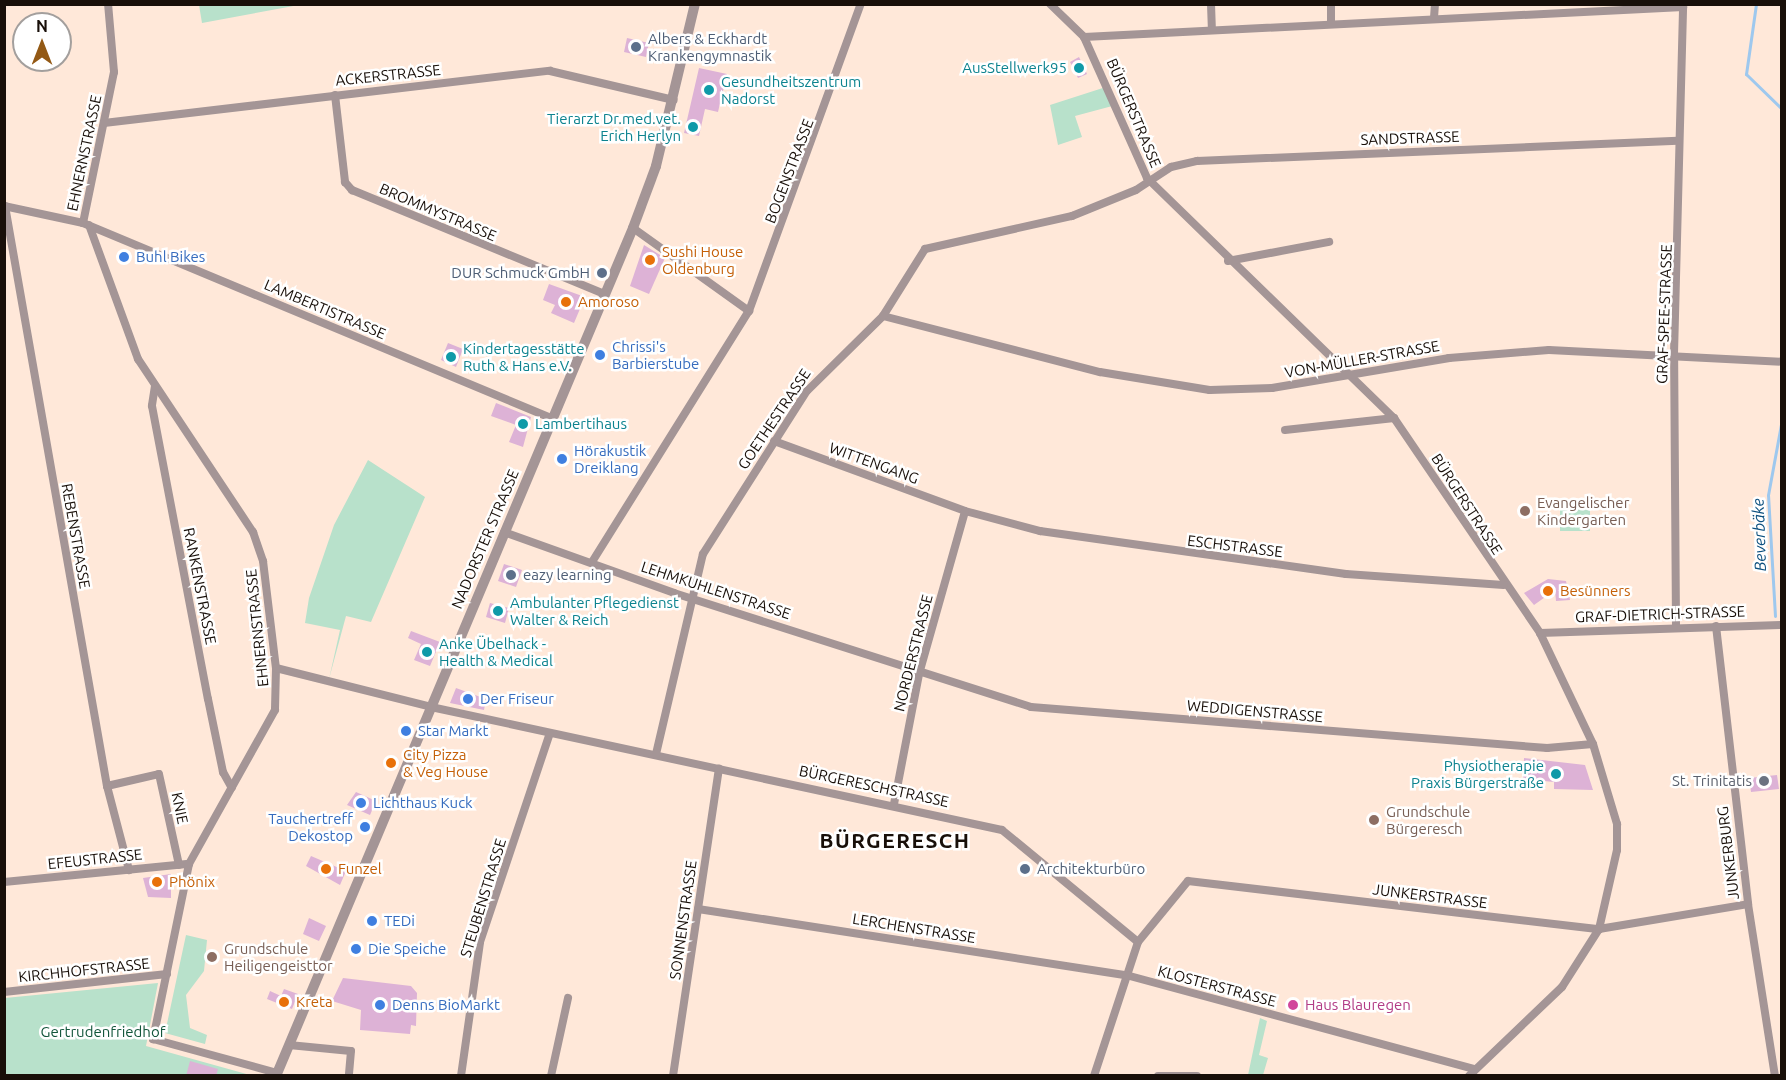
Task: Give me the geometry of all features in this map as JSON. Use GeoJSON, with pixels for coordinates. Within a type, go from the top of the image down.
{"type":"FeatureCollection","features":[{"type":"Feature","properties":{"kind":"street","name":"EHNERNSTRASSE"},"geometry":{"type":"LineString","coordinates":[[108,4],[115,52],[86,224],[138,359],[253,532],[263,561],[276,668],[274,710],[189,864],[153,1039],[277,1074]]}},
{"type":"Feature","properties":{"kind":"street","name":"NADORSTER STRASSE"},"geometry":{"type":"LineString","coordinates":[[277,1074],[551,418],[633,228],[674,100],[695,4]]}},
{"type":"Feature","properties":{"kind":"street","name":"BOGENSTRASSE"},"geometry":{"type":"LineString","coordinates":[[592,562],[749,311],[861,4]]}},
{"type":"Feature","properties":{"kind":"street","name":"BÜRGERSTRASSE"},"geometry":{"type":"LineString","coordinates":[[1050,4],[1084,38],[1147,178],[1228,261],[1394,418],[1504,585],[1540,633],[1593,744],[1617,824],[1617,850],[1599,929],[1562,987],[1472,1072]]}},
{"type":"Feature","properties":{"kind":"street"},"geometry":{"type":"LineString","coordinates":[[1211,4],[1212,30]]}},
{"type":"Feature","properties":{"kind":"street"},"geometry":{"type":"LineString","coordinates":[[1330,4],[1331,23]]}},
{"type":"Feature","properties":{"kind":"street"},"geometry":{"type":"LineString","coordinates":[[1434,18],[1435,4]]}},
{"type":"Feature","properties":{"kind":"street"},"geometry":{"type":"LineString","coordinates":[[1084,38],[1331,23],[1683,6]]}},
{"type":"Feature","properties":{"kind":"street","name":"GRAF-SPEE-STRASSE"},"geometry":{"type":"LineString","coordinates":[[1676,625],[1674,354],[1683,6]]}},
{"type":"Feature","properties":{"kind":"street","name":"ACKERSTRASSE"},"geometry":{"type":"LineString","coordinates":[[104,123],[336,94],[550,71],[674,100]]}},
{"type":"Feature","properties":{"kind":"street","name":"BROMMYSTRASSE"},"geometry":{"type":"LineString","coordinates":[[336,94],[345,182],[352,190],[604,294]]}},
{"type":"Feature","properties":{"kind":"street","name":"SANDSTRASSE"},"geometry":{"type":"LineString","coordinates":[[1147,178],[1197,161],[1678,141]]}},
{"type":"Feature","properties":{"kind":"street","name":"GOETHESTRASSE"},"geometry":{"type":"LineString","coordinates":[[656,754],[689,598],[703,554],[774,441],[820,375],[883,315],[925,249],[1072,216],[1136,190],[1147,178]]}},
{"type":"Feature","properties":{"kind":"street","name":"LAMBERTISTRASSE"},"geometry":{"type":"LineString","coordinates":[[5,206],[86,224],[551,418]]}},
{"type":"Feature","properties":{"kind":"street","name":"REBENSTRASSE"},"geometry":{"type":"LineString","coordinates":[[5,206],[107,786],[129,870]]}},
{"type":"Feature","properties":{"kind":"street"},"geometry":{"type":"LineString","coordinates":[[633,228],[749,311]]}},
{"type":"Feature","properties":{"kind":"street"},"geometry":{"type":"LineString","coordinates":[[1228,261],[1329,242]]}},
{"type":"Feature","properties":{"kind":"street","name":"VON-MÜLLER-STRASSE"},"geometry":{"type":"LineString","coordinates":[[883,315],[1171,386],[1251,389],[1352,376],[1480,354],[1674,354],[1782,362]]}},
{"type":"Feature","properties":{"kind":"street","name":"RANKENSTRASSE"},"geometry":{"type":"LineString","coordinates":[[155,386],[154,417],[210,710],[232,788]]}},
{"type":"Feature","properties":{"kind":"street"},"geometry":{"type":"LineString","coordinates":[[1285,430],[1394,418]]}},
{"type":"Feature","properties":{"kind":"street","name":"WITTENGANG"},"geometry":{"type":"LineString","coordinates":[[774,441],[965,511]]}},
{"type":"Feature","properties":{"kind":"street","name":"ESCHSTRASSE"},"geometry":{"type":"LineString","coordinates":[[965,511],[1144,549],[1346,574],[1504,585]]}},
{"type":"Feature","properties":{"kind":"street","name":"NORDERSTRASSE"},"geometry":{"type":"LineString","coordinates":[[894,804],[920,674],[965,511]]}},
{"type":"Feature","properties":{"kind":"street","name":"LEHMKUHLENSTRASSE"},"geometry":{"type":"LineString","coordinates":[[504,532],[689,598],[920,674]]}},
{"type":"Feature","properties":{"kind":"street","name":"GRAF-DIETRICH-STRASSE"},"geometry":{"type":"LineString","coordinates":[[1540,633],[1676,625],[1782,625]]}},
{"type":"Feature","properties":{"kind":"street","name":"JUNKERBURG"},"geometry":{"type":"LineString","coordinates":[[1716,626],[1748,904],[1775,1076]]}},
{"type":"Feature","properties":{"kind":"street","name":"BÜRGERESCHSTRASSE"},"geometry":{"type":"LineString","coordinates":[[276,668],[431,707],[894,804],[1002,830],[1138,942]]}},
{"type":"Feature","properties":{"kind":"street","name":"WEDDIGENSTRASSE"},"geometry":{"type":"LineString","coordinates":[[920,674],[1031,707],[1547,748],[1593,744]]}},
{"type":"Feature","properties":{"kind":"street","name":"STEUBENSTRASSE"},"geometry":{"type":"LineString","coordinates":[[461,1076],[480,942],[550,733]]}},
{"type":"Feature","properties":{"kind":"street","name":"SONNENSTRASSE"},"geometry":{"type":"LineString","coordinates":[[674,1076],[719,768]]}},
{"type":"Feature","properties":{"kind":"street","name":"KNIE"},"geometry":{"type":"LineString","coordinates":[[107,786],[159,774],[179,865]]}},
{"type":"Feature","properties":{"kind":"street","name":"EFEUSTRASSE"},"geometry":{"type":"LineString","coordinates":[[4,882],[189,864]]}},
{"type":"Feature","properties":{"kind":"street","name":"JUNKERSTRASSE"},"geometry":{"type":"LineString","coordinates":[[1138,942],[1188,881],[1599,929],[1748,904]]}},
{"type":"Feature","properties":{"kind":"street","name":"LERCHENSTRASSE"},"geometry":{"type":"LineString","coordinates":[[698,909],[1126,975]]}},
{"type":"Feature","properties":{"kind":"street"},"geometry":{"type":"LineString","coordinates":[[1094,1076],[1138,942]]}},
{"type":"Feature","properties":{"kind":"street","name":"KIRCHHOFSTRASSE"},"geometry":{"type":"LineString","coordinates":[[4,992],[166,974]]}},
{"type":"Feature","properties":{"kind":"street","name":"KLOSTERSTRASSE"},"geometry":{"type":"LineString","coordinates":[[1126,975],[1472,1072]]}},
{"type":"Feature","properties":{"kind":"street"},"geometry":{"type":"LineString","coordinates":[[551,1076],[568,998]]}},
{"type":"Feature","properties":{"kind":"street"},"geometry":{"type":"LineString","coordinates":[[290,1045],[351,1052],[349,1076]]}},
{"type":"Feature","properties":{"kind":"street"},"geometry":{"type":"LineString","coordinates":[[1158,1076],[1197,1076]]}},
{"type":"Feature","properties":{"kind":"green space"},"geometry":{"type":"Polygon","coordinates":[[[299,4],[202,23],[199,5],[299,4]]]}},
{"type":"Feature","properties":{"kind":"green space"},"geometry":{"type":"Polygon","coordinates":[[[1109,86],[1116,105],[1075,116],[1082,137],[1058,145],[1050,105],[1109,86]]]}},
{"type":"Feature","properties":{"kind":"green space"},"geometry":{"type":"Polygon","coordinates":[[[368,460],[425,497],[371,622],[346,616],[329,679],[340,630],[305,623],[309,598],[334,525],[368,460]]]}},
{"type":"Feature","properties":{"kind":"green space"},"geometry":{"type":"Polygon","coordinates":[[[1560,502],[1590,502],[1590,531],[1560,531],[1560,502]]]}},
{"type":"Feature","properties":{"kind":"green space"},"geometry":{"type":"Polygon","coordinates":[[[186,935],[207,940],[204,971],[186,995],[190,1028],[207,1035],[205,1044],[165,1033],[186,935]]]}},
{"type":"Feature","properties":{"kind":"green space","name":"Gertrudenfriedhof"},"geometry":{"type":"Polygon","coordinates":[[[158,983],[146,1046],[250,1075],[5,1076],[5,998],[158,983]]]}},
{"type":"Feature","properties":{"kind":"green space"},"geometry":{"type":"Polygon","coordinates":[[[1260,1018],[1267,1021],[1259,1055],[1268,1058],[1263,1075],[1248,1075],[1260,1018]]]}},
{"type":"Feature","properties":{"kind":"building","name":"Albers & Eckhardt Krankengymnastik"},"geometry":{"type":"Polygon","coordinates":[[[627,38],[649,43],[646,57],[624,52],[627,38]]]}},
{"type":"Feature","properties":{"kind":"building","name":"AusStellwerk95"},"geometry":{"type":"Polygon","coordinates":[[[1079,57],[1087,74],[1078,78],[1070,62],[1079,57]]]}},
{"type":"Feature","properties":{"kind":"building","name":"Gesundheitszentrum Nadorst"},"geometry":{"type":"Polygon","coordinates":[[[699,68],[727,74],[718,112],[705,109],[699,136],[684,133],[699,68]]]}},
{"type":"Feature","properties":{"kind":"building"},"geometry":{"type":"Polygon","coordinates":[[[644,245],[665,258],[649,294],[630,286],[644,245]]]}},
{"type":"Feature","properties":{"kind":"building","name":"Amoroso"},"geometry":{"type":"Polygon","coordinates":[[[549,284],[585,297],[574,323],[551,313],[555,305],[543,300],[549,284]]]}},
{"type":"Feature","properties":{"kind":"building","name":"Kindertagesstätte Ruth & Hans e.V."},"geometry":{"type":"Polygon","coordinates":[[[448,343],[463,349],[456,367],[441,360],[448,343]]]}},
{"type":"Feature","properties":{"kind":"building","name":"Lambertihaus"},"geometry":{"type":"Polygon","coordinates":[[[496,403],[531,417],[523,447],[509,442],[516,425],[491,416],[496,403]]]}},
{"type":"Feature","properties":{"kind":"building","name":"eazy learning"},"geometry":{"type":"Polygon","coordinates":[[[504,564],[522,570],[516,587],[498,581],[504,564]]]}},
{"type":"Feature","properties":{"kind":"building","name":"Besünners"},"geometry":{"type":"Polygon","coordinates":[[[1548,579],[1566,581],[1570,600],[1556,601],[1555,590],[1534,605],[1524,593],[1548,579]]]}},
{"type":"Feature","properties":{"kind":"building","name":"Ambulanter Pflegedienst Walter & Reich"},"geometry":{"type":"Polygon","coordinates":[[[490,603],[509,608],[505,623],[486,617],[490,603]]]}},
{"type":"Feature","properties":{"kind":"building","name":"Anke Übelhack - Health & Medical"},"geometry":{"type":"Polygon","coordinates":[[[411,631],[440,642],[430,666],[414,660],[421,644],[408,638],[411,631]]]}},
{"type":"Feature","properties":{"kind":"building","name":"Der Friseur"},"geometry":{"type":"Polygon","coordinates":[[[456,688],[486,699],[484,710],[450,703],[456,688]]]}},
{"type":"Feature","properties":{"kind":"building","name":"Physiotherapie Praxis Bürgerstraße"},"geometry":{"type":"Polygon","coordinates":[[[1524,758],[1585,765],[1593,790],[1554,789],[1554,782],[1523,779],[1524,758]]]}},
{"type":"Feature","properties":{"kind":"building","name":"St. Trinitatis"},"geometry":{"type":"Polygon","coordinates":[[[1777,775],[1779,789],[1751,792],[1749,778],[1777,775]]]}},
{"type":"Feature","properties":{"kind":"building","name":"Lichthaus Kuck"},"geometry":{"type":"Polygon","coordinates":[[[356,792],[376,801],[370,815],[347,805],[356,792]]]}},
{"type":"Feature","properties":{"kind":"building","name":"Funzel"},"geometry":{"type":"Polygon","coordinates":[[[311,856],[346,871],[340,885],[306,866],[311,856]]]}},
{"type":"Feature","properties":{"kind":"building","name":"Phönix"},"geometry":{"type":"Polygon","coordinates":[[[171,874],[171,898],[148,897],[143,878],[171,874]]]}},
{"type":"Feature","properties":{"kind":"building"},"geometry":{"type":"Polygon","coordinates":[[[309,918],[326,926],[319,941],[303,934],[309,918]]]}},
{"type":"Feature","properties":{"kind":"building","name":"Denns BioMarkt"},"geometry":{"type":"Polygon","coordinates":[[[343,978],[411,986],[417,993],[416,1026],[411,1025],[410,1034],[360,1030],[361,1010],[332,1001],[343,978]]]}},
{"type":"Feature","properties":{"kind":"building","name":"Kreta"},"geometry":{"type":"Polygon","coordinates":[[[284,989],[298,994],[292,1009],[267,999],[270,991],[281,996],[284,989]]]}},
{"type":"Feature","properties":{"kind":"building"},"geometry":{"type":"Polygon","coordinates":[[[190,1061],[218,1069],[216,1076],[186,1076],[190,1061]]]}},
{"type":"Feature","properties":{"kind":"waterway","name":"Beverbäke"},"geometry":{"type":"LineString","coordinates":[[1756,4],[1746,74],[1782,109]]}},
{"type":"Feature","properties":{"kind":"waterway","name":"Beverbäke"},"geometry":{"type":"LineString","coordinates":[[1775,616],[1768,495],[1782,419]]}},
{"type":"Feature","properties":{"kind":"place","name":"Albers & Eckhardt Krankengymnastik"},"geometry":{"type":"Point","coordinates":[636,47]}},
{"type":"Feature","properties":{"kind":"place","name":"AusStellwerk95"},"geometry":{"type":"Point","coordinates":[1079,68]}},
{"type":"Feature","properties":{"kind":"place","name":"Gesundheitszentrum Nadorst"},"geometry":{"type":"Point","coordinates":[709,90]}},
{"type":"Feature","properties":{"kind":"place","name":"Tierarzt Dr.med.vet. Erich Herlyn"},"geometry":{"type":"Point","coordinates":[693,127]}},
{"type":"Feature","properties":{"kind":"place","name":"Buhl Bikes"},"geometry":{"type":"Point","coordinates":[124,257]}},
{"type":"Feature","properties":{"kind":"place","name":"Sushi House Oldenburg"},"geometry":{"type":"Point","coordinates":[650,260]}},
{"type":"Feature","properties":{"kind":"place","name":"DUR Schmuck GmbH"},"geometry":{"type":"Point","coordinates":[602,273]}},
{"type":"Feature","properties":{"kind":"place","name":"Amoroso"},"geometry":{"type":"Point","coordinates":[566,302]}},
{"type":"Feature","properties":{"kind":"place","name":"Chrissi's Barbierstube"},"geometry":{"type":"Point","coordinates":[600,355]}},
{"type":"Feature","properties":{"kind":"place","name":"Kindertagesstätte Ruth & Hans e.V."},"geometry":{"type":"Point","coordinates":[451,357]}},
{"type":"Feature","properties":{"kind":"place","name":"Lambertihaus"},"geometry":{"type":"Point","coordinates":[523,424]}},
{"type":"Feature","properties":{"kind":"place","name":"Hörakustik Dreiklang"},"geometry":{"type":"Point","coordinates":[562,459]}},
{"type":"Feature","properties":{"kind":"place","name":"Evangelischer Kindergarten"},"geometry":{"type":"Point","coordinates":[1525,511]}},
{"type":"Feature","properties":{"kind":"place","name":"eazy learning"},"geometry":{"type":"Point","coordinates":[511,575]}},
{"type":"Feature","properties":{"kind":"place","name":"Besünners"},"geometry":{"type":"Point","coordinates":[1548,591]}},
{"type":"Feature","properties":{"kind":"place","name":"Ambulanter Pflegedienst Walter & Reich"},"geometry":{"type":"Point","coordinates":[498,611]}},
{"type":"Feature","properties":{"kind":"place","name":"Anke Übelhack - Health & Medical"},"geometry":{"type":"Point","coordinates":[427,652]}},
{"type":"Feature","properties":{"kind":"place","name":"Der Friseur"},"geometry":{"type":"Point","coordinates":[468,699]}},
{"type":"Feature","properties":{"kind":"place","name":"Star Markt"},"geometry":{"type":"Point","coordinates":[406,731]}},
{"type":"Feature","properties":{"kind":"place","name":"City Pizza & Veg House"},"geometry":{"type":"Point","coordinates":[391,763]}},
{"type":"Feature","properties":{"kind":"place","name":"Physiotherapie Praxis Bürgerstraße"},"geometry":{"type":"Point","coordinates":[1556,774]}},
{"type":"Feature","properties":{"kind":"place","name":"St. Trinitatis"},"geometry":{"type":"Point","coordinates":[1764,781]}},
{"type":"Feature","properties":{"kind":"place","name":"Lichthaus Kuck"},"geometry":{"type":"Point","coordinates":[361,803]}},
{"type":"Feature","properties":{"kind":"place","name":"Grundschule Bürgeresch"},"geometry":{"type":"Point","coordinates":[1374,820]}},
{"type":"Feature","properties":{"kind":"place","name":"Tauchertreff Dekostop"},"geometry":{"type":"Point","coordinates":[365,827]}},
{"type":"Feature","properties":{"kind":"place","name":"Funzel"},"geometry":{"type":"Point","coordinates":[326,869]}},
{"type":"Feature","properties":{"kind":"place","name":"Architekturbüro"},"geometry":{"type":"Point","coordinates":[1025,869]}},
{"type":"Feature","properties":{"kind":"place","name":"Phönix"},"geometry":{"type":"Point","coordinates":[157,882]}},
{"type":"Feature","properties":{"kind":"place","name":"TEDi"},"geometry":{"type":"Point","coordinates":[372,921]}},
{"type":"Feature","properties":{"kind":"place","name":"Die Speiche"},"geometry":{"type":"Point","coordinates":[356,949]}},
{"type":"Feature","properties":{"kind":"place","name":"Grundschule Heiligengeisttor"},"geometry":{"type":"Point","coordinates":[212,957]}},
{"type":"Feature","properties":{"kind":"place","name":"Kreta"},"geometry":{"type":"Point","coordinates":[284,1002]}},
{"type":"Feature","properties":{"kind":"place","name":"Denns BioMarkt"},"geometry":{"type":"Point","coordinates":[380,1005]}},
{"type":"Feature","properties":{"kind":"place","name":"Haus Blauregen"},"geometry":{"type":"Point","coordinates":[1293,1005]}},
{"type":"Feature","properties":{"kind":"district","name":"BÜRGERESCH"},"geometry":{"type":"Point","coordinates":[895,840]}}]}
